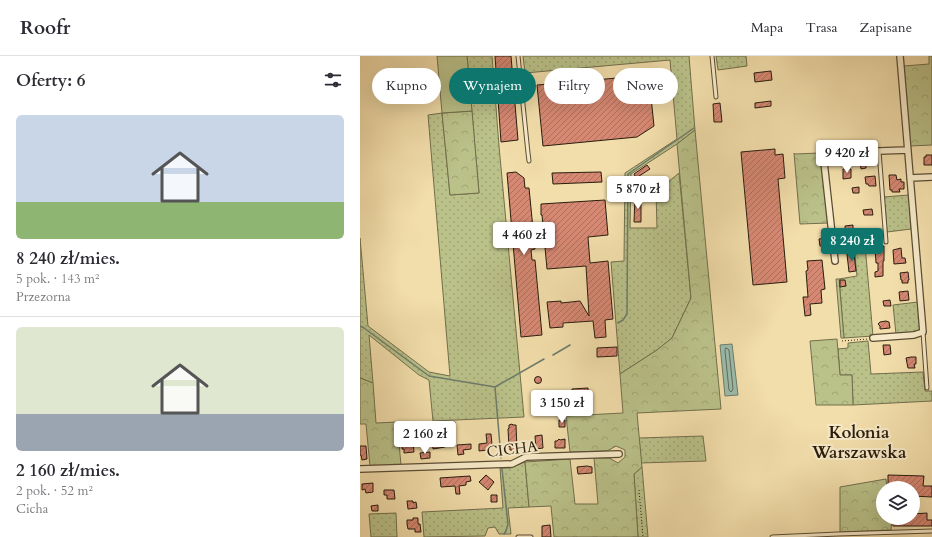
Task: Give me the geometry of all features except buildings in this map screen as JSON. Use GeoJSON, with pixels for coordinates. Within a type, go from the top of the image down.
{"type":"FeatureCollection","features":[{"type":"Feature","properties":{"kind":"street"},"geometry":{"type":"LineString","coordinates":[[873,338],[914,336],[923,332],[900,56]]}},
{"type":"Feature","properties":{"kind":"street"},"geometry":{"type":"LineString","coordinates":[[835,261],[823,153],[908,150]]}},
{"type":"Feature","properties":{"kind":"street"},"geometry":{"type":"LineString","coordinates":[[910,178],[932,177]]}},
{"type":"Feature","properties":{"kind":"street","name":"CICHA"},"geometry":{"type":"LineString","coordinates":[[360,470],[512,464],[526,457],[619,454]]}},
{"type":"Feature","properties":{"kind":"lane"},"geometry":{"type":"LineString","coordinates":[[518,56],[529,161]]}},
{"type":"Feature","properties":{"kind":"lane"},"geometry":{"type":"LineString","coordinates":[[712,56],[716,97]]}},
{"type":"Feature","properties":{"kind":"lane"},"geometry":{"type":"LineString","coordinates":[[878,151],[886,242]]}},
{"type":"Feature","properties":{"kind":"lane"},"geometry":{"type":"LineString","coordinates":[[923,332],[927,388]]}},
{"type":"Feature","properties":{"kind":"lane"},"geometry":{"type":"LineString","coordinates":[[772,537],[932,531]]}},
{"type":"Feature","properties":{"kind":"lane"},"geometry":{"type":"LineString","coordinates":[[518,537],[531,537]]}},
{"type":"Feature","properties":{"kind":"path"},"geometry":{"type":"LineString","coordinates":[[842,341],[873,338]]}},
{"type":"Feature","properties":{"kind":"path"},"geometry":{"type":"LineString","coordinates":[[639,490],[643,537]]}},
{"type":"Feature","properties":{"kind":"green space"},"geometry":{"type":"Polygon","coordinates":[[[437,56],[467,56],[468,68],[449,68],[449,104],[471,104],[472,111],[442,113],[441,68],[438,68],[437,56]]]}},
{"type":"Feature","properties":{"kind":"green space"},"geometry":{"type":"Polygon","coordinates":[[[467,56],[492,56],[493,68],[468,68],[467,56]]]}},
{"type":"Feature","properties":{"kind":"green space"},"geometry":{"type":"Polygon","coordinates":[[[523,56],[689,56],[695,130],[677,144],[631,174],[630,228],[657,228],[656,192],[679,173],[691,298],[672,338],[657,350],[620,374],[611,262],[624,261],[625,173],[677,139],[674,104],[678,104],[678,68],[671,68],[670,60],[581,68],[544,68],[544,71],[536,72],[536,68],[524,68],[523,56]]]}},
{"type":"Feature","properties":{"kind":"green space"},"geometry":{"type":"Polygon","coordinates":[[[716,56],[746,56],[747,66],[718,70],[716,56]]]}},
{"type":"Feature","properties":{"kind":"green space"},"geometry":{"type":"Polygon","coordinates":[[[929,56],[932,56],[932,145],[910,146],[904,66],[929,64],[929,56]]]}},
{"type":"Feature","properties":{"kind":"green space"},"geometry":{"type":"Polygon","coordinates":[[[471,104],[496,104],[524,417],[433,421],[429,380],[419,375],[369,335],[373,383],[360,378],[360,238],[368,326],[429,372],[450,376],[428,115],[442,113],[450,195],[479,193],[471,104]]]}},
{"type":"Feature","properties":{"kind":"green space"},"geometry":{"type":"Polygon","coordinates":[[[472,111],[479,193],[450,195],[442,113],[472,111]]]}},
{"type":"Feature","properties":{"kind":"green space"},"geometry":{"type":"Polygon","coordinates":[[[695,130],[721,409],[637,413],[642,467],[634,474],[638,537],[554,537],[551,506],[529,507],[525,462],[570,459],[575,504],[598,504],[594,458],[609,458],[618,463],[625,457],[625,450],[616,446],[607,451],[570,452],[566,416],[623,413],[620,374],[657,350],[672,338],[691,298],[677,144],[695,130]]]}},
{"type":"Feature","properties":{"kind":"green space"},"geometry":{"type":"Polygon","coordinates":[[[794,153],[820,153],[829,223],[800,224],[794,153]]]}},
{"type":"Feature","properties":{"kind":"green space"},"geometry":{"type":"Polygon","coordinates":[[[909,195],[911,229],[887,232],[884,197],[909,195]]]}},
{"type":"Feature","properties":{"kind":"green space"},"geometry":{"type":"Polygon","coordinates":[[[865,245],[873,336],[844,338],[839,279],[857,276],[854,246],[865,245]]]}},
{"type":"Feature","properties":{"kind":"green space"},"geometry":{"type":"Polygon","coordinates":[[[836,279],[839,279],[844,338],[841,338],[836,279]]]}},
{"type":"Feature","properties":{"kind":"green space"},"geometry":{"type":"Polygon","coordinates":[[[918,302],[920,329],[917,332],[896,334],[893,305],[918,302]]]}},
{"type":"Feature","properties":{"kind":"green space"},"geometry":{"type":"Polygon","coordinates":[[[837,339],[840,375],[852,375],[853,405],[816,405],[810,341],[837,339]]]}},
{"type":"Feature","properties":{"kind":"green space"},"geometry":{"type":"Polygon","coordinates":[[[868,341],[871,374],[923,372],[925,391],[932,391],[932,401],[853,405],[852,375],[840,375],[838,349],[848,348],[848,343],[868,341]]]}},
{"type":"Feature","properties":{"kind":"green space"},"geometry":{"type":"Polygon","coordinates":[[[360,378],[373,383],[376,423],[397,422],[401,465],[370,466],[366,424],[360,424],[360,378]]]}},
{"type":"Feature","properties":{"kind":"green space"},"geometry":{"type":"Polygon","coordinates":[[[703,436],[706,461],[641,463],[639,438],[703,436]]]}},
{"type":"Feature","properties":{"kind":"green space"},"geometry":{"type":"Polygon","coordinates":[[[525,462],[529,507],[508,508],[511,534],[499,534],[495,527],[488,528],[485,536],[424,537],[422,512],[503,508],[500,468],[510,468],[525,462]]]}},
{"type":"Feature","properties":{"kind":"green space"},"geometry":{"type":"Polygon","coordinates":[[[642,467],[648,537],[638,537],[634,474],[642,467]]]}},
{"type":"Feature","properties":{"kind":"green space"},"geometry":{"type":"Polygon","coordinates":[[[886,479],[886,481],[876,481],[876,525],[891,525],[891,530],[840,532],[840,487],[886,479]]]}},
{"type":"Feature","properties":{"kind":"green space"},"geometry":{"type":"Polygon","coordinates":[[[396,513],[397,537],[371,537],[369,514],[396,513]]]}},
{"type":"Feature","properties":{"kind":"water"},"geometry":{"type":"Polygon","coordinates":[[[732,344],[738,395],[725,396],[720,345],[732,344]]]}},
{"type":"Feature","properties":{"kind":"waterway"},"geometry":{"type":"LineString","coordinates":[[618,323],[623,320],[627,314],[628,174],[694,128]]}},
{"type":"Feature","properties":{"kind":"waterway"},"geometry":{"type":"LineString","coordinates":[[360,326],[429,376],[495,387],[544,359]]}},
{"type":"Feature","properties":{"kind":"waterway"},"geometry":{"type":"LineString","coordinates":[[553,355],[570,345]]}},
{"type":"Feature","properties":{"kind":"waterway"},"geometry":{"type":"LineString","coordinates":[[495,387],[501,458]]}},
{"type":"Feature","properties":{"kind":"waterway"},"geometry":{"type":"LineString","coordinates":[[502,469],[508,524],[504,534]]}},
{"type":"Feature","properties":{"kind":"district","name":"Kolonia Warszawska"},"geometry":{"type":"Point","coordinates":[859,442]}}]}
